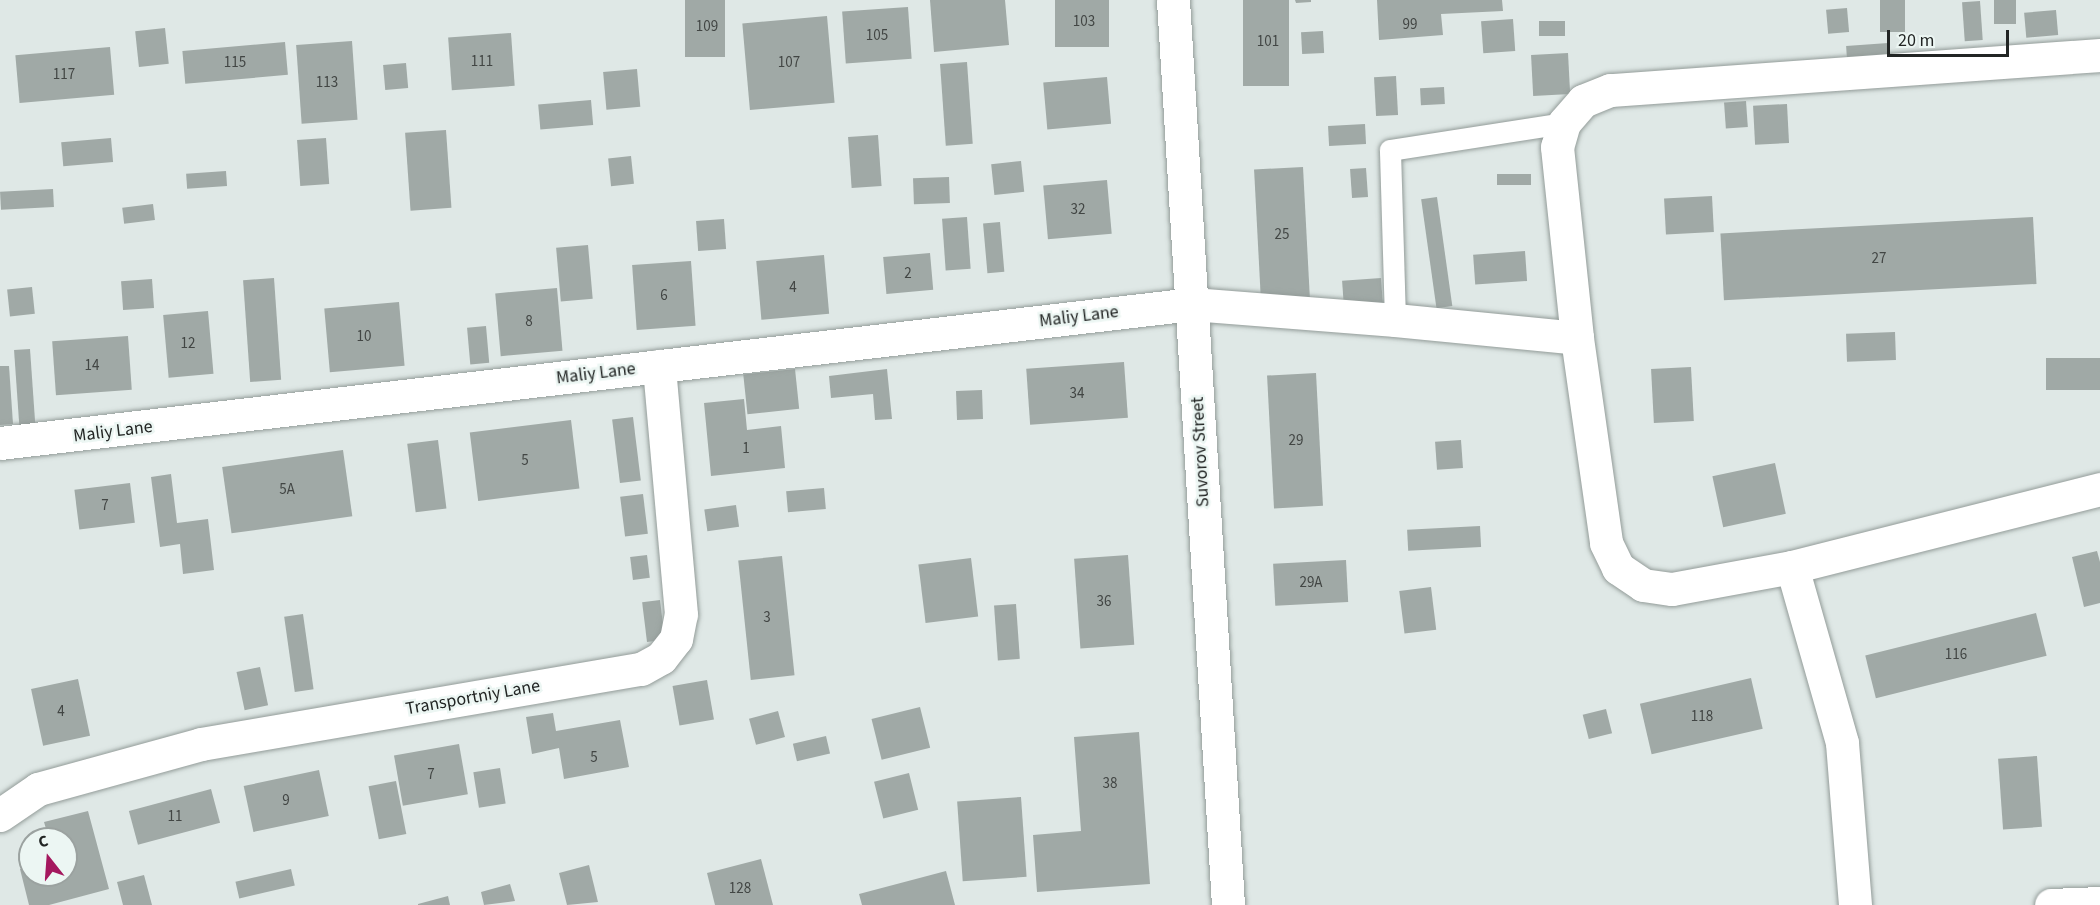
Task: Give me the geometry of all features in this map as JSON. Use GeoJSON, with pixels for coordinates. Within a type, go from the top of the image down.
{"type":"FeatureCollection","features":[{"type":"Feature","properties":{"kind":"street","name":"Suvorov Street"},"geometry":{"type":"LineString","coordinates":[[1173,0],[1228,905]]}},
{"type":"Feature","properties":{"kind":"street"},"geometry":{"type":"LineString","coordinates":[[2100,54],[1610,90],[1583,101],[1564,123],[1557,147],[1577,338],[1606,543],[1618,568],[1642,585],[1672,589],[1792,567],[2100,489]]}},
{"type":"Feature","properties":{"kind":"street","name":"Maliy Lane"},"geometry":{"type":"LineString","coordinates":[[0,443],[38,441],[1192,304],[1395,320],[1577,338]]}},
{"type":"Feature","properties":{"kind":"street","name":"Transportniy Lane"},"geometry":{"type":"LineString","coordinates":[[0,815],[38,789],[201,744],[641,669],[661,658],[676,639],[681,614],[659,366]]}},
{"type":"Feature","properties":{"kind":"street"},"geometry":{"type":"LineString","coordinates":[[1792,567],[1842,743],[1856,905]]}},
{"type":"Feature","properties":{"kind":"street"},"geometry":{"type":"LineString","coordinates":[[2051,905],[2100,903]]}},
{"type":"Feature","properties":{"kind":"lane"},"geometry":{"type":"LineString","coordinates":[[1395,320],[1390,150],[1564,123]]}},
{"type":"Feature","properties":{"kind":"building"},"geometry":{"type":"Polygon","coordinates":[[[685,0],[725,0],[725,57],[685,57],[685,0]]]}},
{"type":"Feature","properties":{"kind":"building"},"geometry":{"type":"Polygon","coordinates":[[[930,0],[1005,0],[1009,45],[934,52],[930,0]]]}},
{"type":"Feature","properties":{"kind":"building"},"geometry":{"type":"Polygon","coordinates":[[[1055,0],[1109,0],[1109,47],[1055,47],[1055,0]]]}},
{"type":"Feature","properties":{"kind":"building"},"geometry":{"type":"Polygon","coordinates":[[[1243,0],[1289,0],[1289,86],[1243,86],[1243,0]]]}},
{"type":"Feature","properties":{"kind":"building"},"geometry":{"type":"Polygon","coordinates":[[[1295,0],[1311,0],[1311,2],[1296,3],[1295,0]]]}},
{"type":"Feature","properties":{"kind":"building"},"geometry":{"type":"Polygon","coordinates":[[[1377,0],[1502,0],[1503,11],[1441,14],[1443,35],[1379,40],[1377,0]]]}},
{"type":"Feature","properties":{"kind":"building"},"geometry":{"type":"Polygon","coordinates":[[[1880,0],[1905,0],[1905,32],[1880,32],[1880,0]]]}},
{"type":"Feature","properties":{"kind":"building"},"geometry":{"type":"Polygon","coordinates":[[[1994,0],[2016,0],[2016,24],[1994,24],[1994,0]]]}},
{"type":"Feature","properties":{"kind":"building"},"geometry":{"type":"Polygon","coordinates":[[[1980,1],[1983,40],[1965,41],[1962,2],[1980,1]]]}},
{"type":"Feature","properties":{"kind":"building"},"geometry":{"type":"Polygon","coordinates":[[[908,7],[912,59],[846,63],[842,12],[908,7]]]}},
{"type":"Feature","properties":{"kind":"building"},"geometry":{"type":"Polygon","coordinates":[[[1847,8],[1849,32],[1828,34],[1826,10],[1847,8]]]}},
{"type":"Feature","properties":{"kind":"building"},"geometry":{"type":"Polygon","coordinates":[[[2056,10],[2058,35],[2026,38],[2024,13],[2056,10]]]}},
{"type":"Feature","properties":{"kind":"building"},"geometry":{"type":"Polygon","coordinates":[[[827,16],[835,103],[750,110],[742,23],[827,16]]]}},
{"type":"Feature","properties":{"kind":"building"},"geometry":{"type":"Polygon","coordinates":[[[1513,19],[1515,51],[1483,53],[1481,21],[1513,19]]]}},
{"type":"Feature","properties":{"kind":"building"},"geometry":{"type":"Polygon","coordinates":[[[1539,21],[1565,21],[1565,36],[1539,36],[1539,21]]]}},
{"type":"Feature","properties":{"kind":"building"},"geometry":{"type":"Polygon","coordinates":[[[165,28],[169,64],[139,67],[135,31],[165,28]]]}},
{"type":"Feature","properties":{"kind":"building"},"geometry":{"type":"Polygon","coordinates":[[[1323,31],[1324,53],[1302,54],[1301,32],[1323,31]]]}},
{"type":"Feature","properties":{"kind":"building"},"geometry":{"type":"Polygon","coordinates":[[[511,33],[515,86],[452,90],[448,37],[511,33]]]}},
{"type":"Feature","properties":{"kind":"building"},"geometry":{"type":"Polygon","coordinates":[[[352,41],[358,120],[302,124],[296,45],[352,41]]]}},
{"type":"Feature","properties":{"kind":"building"},"geometry":{"type":"Polygon","coordinates":[[[285,42],[288,75],[185,84],[182,51],[285,42]]]}},
{"type":"Feature","properties":{"kind":"building"},"geometry":{"type":"Polygon","coordinates":[[[1888,43],[1889,57],[1847,60],[1846,46],[1888,43]]]}},
{"type":"Feature","properties":{"kind":"building"},"geometry":{"type":"Polygon","coordinates":[[[110,47],[114,95],[20,103],[15,55],[110,47]]]}},
{"type":"Feature","properties":{"kind":"building"},"geometry":{"type":"Polygon","coordinates":[[[1568,53],[1570,94],[1533,96],[1531,55],[1568,53]]]}},
{"type":"Feature","properties":{"kind":"building"},"geometry":{"type":"Polygon","coordinates":[[[967,62],[973,144],[946,146],[940,64],[967,62]]]}},
{"type":"Feature","properties":{"kind":"building"},"geometry":{"type":"Polygon","coordinates":[[[406,63],[408,88],[385,90],[383,65],[406,63]]]}},
{"type":"Feature","properties":{"kind":"building"},"geometry":{"type":"Polygon","coordinates":[[[637,69],[640,107],[606,110],[603,72],[637,69]]]}},
{"type":"Feature","properties":{"kind":"building"},"geometry":{"type":"Polygon","coordinates":[[[1396,76],[1398,115],[1376,116],[1374,77],[1396,76]]]}},
{"type":"Feature","properties":{"kind":"building"},"geometry":{"type":"Polygon","coordinates":[[[1107,77],[1111,124],[1047,129],[1043,83],[1107,77]]]}},
{"type":"Feature","properties":{"kind":"building"},"geometry":{"type":"Polygon","coordinates":[[[1444,87],[1445,104],[1421,105],[1420,88],[1444,87]]]}},
{"type":"Feature","properties":{"kind":"building"},"geometry":{"type":"Polygon","coordinates":[[[591,100],[593,125],[540,130],[538,105],[591,100]]]}},
{"type":"Feature","properties":{"kind":"building"},"geometry":{"type":"Polygon","coordinates":[[[1746,101],[1748,127],[1726,128],[1724,103],[1746,101]]]}},
{"type":"Feature","properties":{"kind":"building"},"geometry":{"type":"Polygon","coordinates":[[[1787,104],[1789,143],[1755,145],[1753,106],[1787,104]]]}},
{"type":"Feature","properties":{"kind":"building"},"geometry":{"type":"Polygon","coordinates":[[[1365,124],[1366,144],[1329,146],[1328,126],[1365,124]]]}},
{"type":"Feature","properties":{"kind":"building"},"geometry":{"type":"Polygon","coordinates":[[[446,130],[451,208],[411,211],[405,133],[446,130]]]}},
{"type":"Feature","properties":{"kind":"building"},"geometry":{"type":"Polygon","coordinates":[[[878,135],[882,186],[852,188],[848,137],[878,135]]]}},
{"type":"Feature","properties":{"kind":"building"},"geometry":{"type":"Polygon","coordinates":[[[111,138],[113,162],[63,166],[61,142],[111,138]]]}},
{"type":"Feature","properties":{"kind":"building"},"geometry":{"type":"Polygon","coordinates":[[[326,138],[329,184],[300,186],[297,140],[326,138]]]}},
{"type":"Feature","properties":{"kind":"building"},"geometry":{"type":"Polygon","coordinates":[[[631,156],[634,184],[611,186],[608,158],[631,156]]]}},
{"type":"Feature","properties":{"kind":"building"},"geometry":{"type":"Polygon","coordinates":[[[1021,161],[1024,192],[994,195],[991,164],[1021,161]]]}},
{"type":"Feature","properties":{"kind":"building"},"geometry":{"type":"Polygon","coordinates":[[[1303,167],[1310,300],[1261,302],[1254,170],[1303,167]]]}},
{"type":"Feature","properties":{"kind":"building"},"geometry":{"type":"Polygon","coordinates":[[[1366,168],[1368,197],[1352,198],[1350,169],[1366,168]]]}},
{"type":"Feature","properties":{"kind":"building"},"geometry":{"type":"Polygon","coordinates":[[[226,171],[227,186],[187,189],[186,174],[226,171]]]}},
{"type":"Feature","properties":{"kind":"building"},"geometry":{"type":"Polygon","coordinates":[[[1497,174],[1531,174],[1531,185],[1497,185],[1497,174]]]}},
{"type":"Feature","properties":{"kind":"building"},"geometry":{"type":"Polygon","coordinates":[[[949,177],[950,203],[914,204],[913,178],[949,177]]]}},
{"type":"Feature","properties":{"kind":"building"},"geometry":{"type":"Polygon","coordinates":[[[1107,180],[1112,234],[1048,239],[1043,186],[1107,180]]]}},
{"type":"Feature","properties":{"kind":"building"},"geometry":{"type":"Polygon","coordinates":[[[53,189],[54,207],[1,210],[0,192],[53,189]]]}},
{"type":"Feature","properties":{"kind":"building"},"geometry":{"type":"Polygon","coordinates":[[[1712,196],[1714,232],[1666,234],[1664,199],[1712,196]]]}},
{"type":"Feature","properties":{"kind":"building"},"geometry":{"type":"Polygon","coordinates":[[[1437,197],[1452,306],[1436,308],[1421,199],[1437,197]]]}},
{"type":"Feature","properties":{"kind":"building"},"geometry":{"type":"Polygon","coordinates":[[[153,204],[155,220],[124,224],[122,208],[153,204]]]}},
{"type":"Feature","properties":{"kind":"building"},"geometry":{"type":"Polygon","coordinates":[[[967,217],[971,269],[946,271],[942,219],[967,217]]]}},
{"type":"Feature","properties":{"kind":"building"},"geometry":{"type":"Polygon","coordinates":[[[2033,217],[2037,284],[1724,300],[1720,233],[2033,217]]]}},
{"type":"Feature","properties":{"kind":"building"},"geometry":{"type":"Polygon","coordinates":[[[724,219],[726,249],[698,251],[696,221],[724,219]]]}},
{"type":"Feature","properties":{"kind":"building"},"geometry":{"type":"Polygon","coordinates":[[[1000,222],[1004,272],[987,273],[983,223],[1000,222]]]}},
{"type":"Feature","properties":{"kind":"building"},"geometry":{"type":"Polygon","coordinates":[[[588,245],[593,299],[561,302],[556,248],[588,245]]]}},
{"type":"Feature","properties":{"kind":"building"},"geometry":{"type":"Polygon","coordinates":[[[1525,251],[1527,281],[1475,285],[1473,255],[1525,251]]]}},
{"type":"Feature","properties":{"kind":"building"},"geometry":{"type":"Polygon","coordinates":[[[930,253],[933,290],[886,294],[883,257],[930,253]]]}},
{"type":"Feature","properties":{"kind":"building"},"geometry":{"type":"Polygon","coordinates":[[[824,255],[829,314],[761,320],[756,261],[824,255]]]}},
{"type":"Feature","properties":{"kind":"building"},"geometry":{"type":"Polygon","coordinates":[[[691,261],[696,326],[637,330],[632,265],[691,261]]]}},
{"type":"Feature","properties":{"kind":"building"},"geometry":{"type":"Polygon","coordinates":[[[274,278],[281,380],[250,382],[243,280],[274,278]]]}},
{"type":"Feature","properties":{"kind":"building"},"geometry":{"type":"Polygon","coordinates":[[[1381,278],[1383,306],[1344,309],[1342,281],[1381,278]]]}},
{"type":"Feature","properties":{"kind":"building"},"geometry":{"type":"Polygon","coordinates":[[[152,279],[154,308],[123,310],[121,281],[152,279]]]}},
{"type":"Feature","properties":{"kind":"building"},"geometry":{"type":"Polygon","coordinates":[[[32,287],[35,314],[10,316],[7,290],[32,287]]]}},
{"type":"Feature","properties":{"kind":"building"},"geometry":{"type":"Polygon","coordinates":[[[557,288],[562,351],[501,356],[495,293],[557,288]]]}},
{"type":"Feature","properties":{"kind":"building"},"geometry":{"type":"Polygon","coordinates":[[[399,302],[405,366],[330,372],[324,309],[399,302]]]}},
{"type":"Feature","properties":{"kind":"building"},"geometry":{"type":"Polygon","coordinates":[[[208,311],[213,374],[169,378],[163,315],[208,311]]]}},
{"type":"Feature","properties":{"kind":"building"},"geometry":{"type":"Polygon","coordinates":[[[486,326],[489,363],[470,365],[467,328],[486,326]]]}},
{"type":"Feature","properties":{"kind":"building"},"geometry":{"type":"Polygon","coordinates":[[[1895,332],[1896,360],[1847,362],[1846,334],[1895,332]]]}},
{"type":"Feature","properties":{"kind":"building"},"geometry":{"type":"Polygon","coordinates":[[[128,336],[132,390],[56,395],[52,341],[128,336]]]}},
{"type":"Feature","properties":{"kind":"building"},"geometry":{"type":"Polygon","coordinates":[[[30,349],[35,426],[19,427],[14,350],[30,349]]]}},
{"type":"Feature","properties":{"kind":"building"},"geometry":{"type":"Polygon","coordinates":[[[2046,358],[2100,358],[2100,390],[2046,390],[2046,358]]]}},
{"type":"Feature","properties":{"kind":"building"},"geometry":{"type":"Polygon","coordinates":[[[1124,362],[1128,418],[1030,425],[1026,369],[1124,362]]]}},
{"type":"Feature","properties":{"kind":"building"},"geometry":{"type":"Polygon","coordinates":[[[0,366],[9,366],[13,424],[0,425],[0,366]]]}},
{"type":"Feature","properties":{"kind":"building"},"geometry":{"type":"Polygon","coordinates":[[[1691,367],[1694,421],[1654,423],[1651,369],[1691,367]]]}},
{"type":"Feature","properties":{"kind":"building"},"geometry":{"type":"Polygon","coordinates":[[[795,369],[799,409],[747,414],[743,374],[795,369]]]}},
{"type":"Feature","properties":{"kind":"building"},"geometry":{"type":"Polygon","coordinates":[[[887,369],[892,419],[875,420],[873,394],[831,398],[829,376],[887,369]]]}},
{"type":"Feature","properties":{"kind":"building"},"geometry":{"type":"Polygon","coordinates":[[[1316,373],[1323,506],[1274,508],[1267,376],[1316,373]]]}},
{"type":"Feature","properties":{"kind":"building"},"geometry":{"type":"Polygon","coordinates":[[[982,390],[983,419],[957,420],[956,391],[982,390]]]}},
{"type":"Feature","properties":{"kind":"building"},"geometry":{"type":"Polygon","coordinates":[[[744,399],[747,430],[781,426],[785,468],[711,476],[704,403],[744,399]]]}},
{"type":"Feature","properties":{"kind":"building"},"geometry":{"type":"Polygon","coordinates":[[[633,417],[641,481],[620,483],[612,420],[633,417]]]}},
{"type":"Feature","properties":{"kind":"building"},"geometry":{"type":"Polygon","coordinates":[[[571,420],[579,488],[478,501],[470,432],[571,420]]]}},
{"type":"Feature","properties":{"kind":"building"},"geometry":{"type":"Polygon","coordinates":[[[438,440],[446,508],[416,512],[407,444],[438,440]]]}},
{"type":"Feature","properties":{"kind":"building"},"geometry":{"type":"Polygon","coordinates":[[[1461,440],[1463,468],[1437,470],[1435,442],[1461,440]]]}},
{"type":"Feature","properties":{"kind":"building"},"geometry":{"type":"Polygon","coordinates":[[[343,450],[352,516],[232,533],[222,467],[343,450]]]}},
{"type":"Feature","properties":{"kind":"building"},"geometry":{"type":"Polygon","coordinates":[[[1775,463],[1786,514],[1723,527],[1712,476],[1775,463]]]}},
{"type":"Feature","properties":{"kind":"building"},"geometry":{"type":"Polygon","coordinates":[[[171,474],[177,523],[208,519],[214,570],[183,574],[180,544],[160,547],[151,477],[171,474]]]}},
{"type":"Feature","properties":{"kind":"building"},"geometry":{"type":"Polygon","coordinates":[[[130,483],[135,523],[79,530],[74,490],[130,483]]]}},
{"type":"Feature","properties":{"kind":"building"},"geometry":{"type":"Polygon","coordinates":[[[824,488],[826,509],[788,512],[786,491],[824,488]]]}},
{"type":"Feature","properties":{"kind":"building"},"geometry":{"type":"Polygon","coordinates":[[[643,494],[648,534],[625,537],[620,497],[643,494]]]}},
{"type":"Feature","properties":{"kind":"building"},"geometry":{"type":"Polygon","coordinates":[[[736,505],[739,527],[707,531],[704,509],[736,505]]]}},
{"type":"Feature","properties":{"kind":"building"},"geometry":{"type":"Polygon","coordinates":[[[1480,526],[1481,547],[1408,551],[1407,530],[1480,526]]]}},
{"type":"Feature","properties":{"kind":"building"},"geometry":{"type":"Polygon","coordinates":[[[2097,551],[2100,562],[2100,603],[2084,607],[2072,557],[2097,551]]]}},
{"type":"Feature","properties":{"kind":"building"},"geometry":{"type":"Polygon","coordinates":[[[647,555],[650,578],[633,580],[630,557],[647,555]]]}},
{"type":"Feature","properties":{"kind":"building"},"geometry":{"type":"Polygon","coordinates":[[[1128,555],[1134,645],[1080,649],[1074,559],[1128,555]]]}},
{"type":"Feature","properties":{"kind":"building"},"geometry":{"type":"Polygon","coordinates":[[[782,556],[795,675],[751,680],[738,561],[782,556]]]}},
{"type":"Feature","properties":{"kind":"building"},"geometry":{"type":"Polygon","coordinates":[[[971,558],[978,617],[926,623],[918,564],[971,558]]]}},
{"type":"Feature","properties":{"kind":"building"},"geometry":{"type":"Polygon","coordinates":[[[1346,560],[1348,602],[1275,606],[1273,564],[1346,560]]]}},
{"type":"Feature","properties":{"kind":"building"},"geometry":{"type":"Polygon","coordinates":[[[1431,587],[1436,630],[1404,634],[1399,591],[1431,587]]]}},
{"type":"Feature","properties":{"kind":"building"},"geometry":{"type":"Polygon","coordinates":[[[660,600],[665,640],[647,642],[642,602],[660,600]]]}},
{"type":"Feature","properties":{"kind":"building"},"geometry":{"type":"Polygon","coordinates":[[[1016,604],[1020,659],[998,660],[994,606],[1016,604]]]}},
{"type":"Feature","properties":{"kind":"building"},"geometry":{"type":"Polygon","coordinates":[[[2036,613],[2047,656],[1876,698],[1865,656],[2036,613]]]}},
{"type":"Feature","properties":{"kind":"building"},"geometry":{"type":"Polygon","coordinates":[[[303,614],[314,689],[295,692],[284,617],[303,614]]]}},
{"type":"Feature","properties":{"kind":"building"},"geometry":{"type":"Polygon","coordinates":[[[260,667],[268,705],[245,710],[237,672],[260,667]]]}},
{"type":"Feature","properties":{"kind":"building"},"geometry":{"type":"Polygon","coordinates":[[[1751,678],[1763,729],[1652,754],[1640,704],[1751,678]]]}},
{"type":"Feature","properties":{"kind":"building"},"geometry":{"type":"Polygon","coordinates":[[[78,679],[90,736],[43,746],[31,689],[78,679]]]}},
{"type":"Feature","properties":{"kind":"building"},"geometry":{"type":"Polygon","coordinates":[[[707,680],[714,719],[679,725],[673,686],[707,680]]]}},
{"type":"Feature","properties":{"kind":"building"},"geometry":{"type":"Polygon","coordinates":[[[920,707],[930,748],[882,760],[871,719],[920,707]]]}},
{"type":"Feature","properties":{"kind":"building"},"geometry":{"type":"Polygon","coordinates":[[[1606,709],[1612,733],[1589,739],[1583,715],[1606,709]]]}},
{"type":"Feature","properties":{"kind":"building"},"geometry":{"type":"Polygon","coordinates":[[[778,711],[785,737],[756,745],[749,719],[778,711]]]}},
{"type":"Feature","properties":{"kind":"building"},"geometry":{"type":"Polygon","coordinates":[[[553,713],[556,731],[620,720],[629,767],[564,779],[559,748],[532,754],[526,717],[553,713]]]}},
{"type":"Feature","properties":{"kind":"building"},"geometry":{"type":"Polygon","coordinates":[[[1139,732],[1150,884],[1037,892],[1033,835],[1081,831],[1074,737],[1139,732]]]}},
{"type":"Feature","properties":{"kind":"building"},"geometry":{"type":"Polygon","coordinates":[[[826,736],[830,754],[797,761],[793,744],[826,736]]]}},
{"type":"Feature","properties":{"kind":"building"},"geometry":{"type":"Polygon","coordinates":[[[459,744],[468,794],[403,806],[394,755],[459,744]]]}},
{"type":"Feature","properties":{"kind":"building"},"geometry":{"type":"Polygon","coordinates":[[[2037,756],[2042,827],[2003,830],[1998,759],[2037,756]]]}},
{"type":"Feature","properties":{"kind":"building"},"geometry":{"type":"Polygon","coordinates":[[[500,768],[506,804],[479,808],[473,772],[500,768]]]}},
{"type":"Feature","properties":{"kind":"building"},"geometry":{"type":"Polygon","coordinates":[[[319,770],[329,816],[253,832],[244,786],[319,770]]]}},
{"type":"Feature","properties":{"kind":"building"},"geometry":{"type":"Polygon","coordinates":[[[909,773],[918,810],[883,819],[874,782],[909,773]]]}},
{"type":"Feature","properties":{"kind":"building"},"geometry":{"type":"Polygon","coordinates":[[[396,781],[406,834],[379,839],[369,786],[396,781]]]}},
{"type":"Feature","properties":{"kind":"building"},"geometry":{"type":"Polygon","coordinates":[[[211,789],[220,823],[138,845],[129,811],[211,789]]]}},
{"type":"Feature","properties":{"kind":"building"},"geometry":{"type":"Polygon","coordinates":[[[1021,797],[1027,877],[963,881],[957,801],[1021,797]]]}},
{"type":"Feature","properties":{"kind":"building"},"geometry":{"type":"Polygon","coordinates":[[[88,811],[109,889],[49,905],[29,905],[24,887],[78,887],[78,827],[45,827],[44,822],[88,811]]]}},
{"type":"Feature","properties":{"kind":"building"},"geometry":{"type":"Polygon","coordinates":[[[761,859],[773,905],[715,905],[707,873],[761,859]]]}},
{"type":"Feature","properties":{"kind":"building"},"geometry":{"type":"Polygon","coordinates":[[[589,865],[598,902],[567,905],[559,873],[589,865]]]}},
{"type":"Feature","properties":{"kind":"building"},"geometry":{"type":"Polygon","coordinates":[[[291,869],[295,886],[239,898],[235,882],[291,869]]]}},
{"type":"Feature","properties":{"kind":"building"},"geometry":{"type":"Polygon","coordinates":[[[946,871],[955,905],[862,905],[859,894],[946,871]]]}},
{"type":"Feature","properties":{"kind":"building"},"geometry":{"type":"Polygon","coordinates":[[[144,875],[152,905],[123,905],[117,882],[144,875]]]}},
{"type":"Feature","properties":{"kind":"building"},"geometry":{"type":"Polygon","coordinates":[[[510,884],[515,901],[484,905],[481,892],[510,884]]]}},
{"type":"Feature","properties":{"kind":"building"},"geometry":{"type":"Polygon","coordinates":[[[448,896],[450,905],[418,905],[418,904],[448,896]]]}}]}
